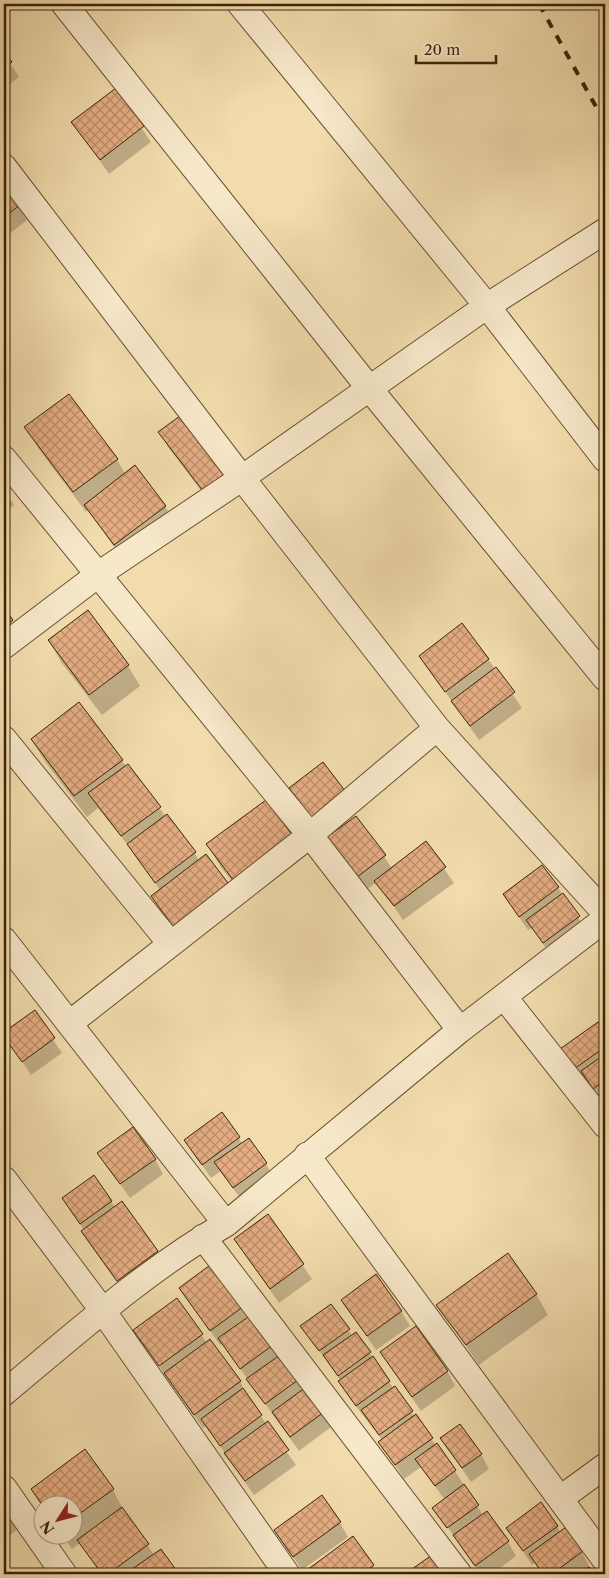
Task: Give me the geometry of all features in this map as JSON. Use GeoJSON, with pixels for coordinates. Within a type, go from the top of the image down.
{"type":"FeatureCollection","features":[{"type":"Feature","properties":{"kind":"street"},"geometry":{"type":"LineString","coordinates":[[64,4],[369,388],[605,678]]}},
{"type":"Feature","properties":{"kind":"street"},"geometry":{"type":"LineString","coordinates":[[240,4],[487,306],[605,459]]}},
{"type":"Feature","properties":{"kind":"street"},"geometry":{"type":"LineString","coordinates":[[4,167],[242,478],[437,728],[605,913]]}},
{"type":"Feature","properties":{"kind":"street"},"geometry":{"type":"LineString","coordinates":[[4,646],[98,574],[242,478],[487,306],[605,231]]}},
{"type":"Feature","properties":{"kind":"street"},"geometry":{"type":"LineString","coordinates":[[4,459],[310,835],[460,1030]]}},
{"type":"Feature","properties":{"kind":"street"},"geometry":{"type":"LineString","coordinates":[[70,1024],[310,835],[437,728]]}},
{"type":"Feature","properties":{"kind":"street"},"geometry":{"type":"LineString","coordinates":[[4,740],[170,944]]}},
{"type":"Feature","properties":{"kind":"street"},"geometry":{"type":"LineString","coordinates":[[4,1393],[102,1311],[203,1237],[226,1224],[460,1030],[505,998],[605,919]]}},
{"type":"Feature","properties":{"kind":"street"},"geometry":{"type":"LineString","coordinates":[[4,940],[226,1224]]}},
{"type":"Feature","properties":{"kind":"street"},"geometry":{"type":"LineString","coordinates":[[505,998],[605,1125]]}},
{"type":"Feature","properties":{"kind":"street"},"geometry":{"type":"LineString","coordinates":[[307,1155],[605,1560]]}},
{"type":"Feature","properties":{"kind":"street"},"geometry":{"type":"LineString","coordinates":[[4,1179],[102,1311],[287,1574]]}},
{"type":"Feature","properties":{"kind":"street"},"geometry":{"type":"LineString","coordinates":[[203,1237],[459,1574]]}},
{"type":"Feature","properties":{"kind":"street"},"geometry":{"type":"LineString","coordinates":[[561,1498],[605,1466]]}},
{"type":"Feature","properties":{"kind":"street"},"geometry":{"type":"LineString","coordinates":[[4,1488],[64,1574]]}},
{"type":"Feature","properties":{"kind":"building"},"geometry":{"type":"Polygon","coordinates":[[[4,52],[12,62],[4,68],[4,52]]]}},
{"type":"Feature","properties":{"kind":"building"},"geometry":{"type":"Polygon","coordinates":[[[116,88],[144,126],[100,160],[71,122],[116,88]]]}},
{"type":"Feature","properties":{"kind":"building"},"geometry":{"type":"Polygon","coordinates":[[[4,184],[20,205],[4,217],[4,184]]]}},
{"type":"Feature","properties":{"kind":"building"},"geometry":{"type":"Polygon","coordinates":[[[69,394],[118,459],[73,492],[24,427],[69,394]]]}},
{"type":"Feature","properties":{"kind":"building"},"geometry":{"type":"Polygon","coordinates":[[[184,413],[228,472],[203,491],[158,432],[184,413]]]}},
{"type":"Feature","properties":{"kind":"building"},"geometry":{"type":"Polygon","coordinates":[[[135,465],[166,506],[114,545],[84,505],[135,465]]]}},
{"type":"Feature","properties":{"kind":"building"},"geometry":{"type":"Polygon","coordinates":[[[4,608],[13,620],[4,627],[4,608]]]}},
{"type":"Feature","properties":{"kind":"building"},"geometry":{"type":"Polygon","coordinates":[[[88,610],[129,665],[89,695],[48,640],[88,610]]]}},
{"type":"Feature","properties":{"kind":"building"},"geometry":{"type":"Polygon","coordinates":[[[462,623],[489,659],[445,692],[419,656],[462,623]]]}},
{"type":"Feature","properties":{"kind":"building"},"geometry":{"type":"Polygon","coordinates":[[[496,667],[515,692],[470,726],[451,701],[496,667]]]}},
{"type":"Feature","properties":{"kind":"building"},"geometry":{"type":"Polygon","coordinates":[[[79,702],[123,760],[74,796],[31,739],[79,702]]]}},
{"type":"Feature","properties":{"kind":"building"},"geometry":{"type":"Polygon","coordinates":[[[323,762],[349,796],[315,822],[289,788],[323,762]]]}},
{"type":"Feature","properties":{"kind":"building"},"geometry":{"type":"Polygon","coordinates":[[[128,764],[161,807],[121,836],[88,793],[128,764]]]}},
{"type":"Feature","properties":{"kind":"building"},"geometry":{"type":"Polygon","coordinates":[[[266,800],[293,836],[234,881],[206,844],[266,800]]]}},
{"type":"Feature","properties":{"kind":"building"},"geometry":{"type":"Polygon","coordinates":[[[167,814],[196,852],[155,883],[127,844],[167,814]]]}},
{"type":"Feature","properties":{"kind":"building"},"geometry":{"type":"Polygon","coordinates":[[[356,816],[386,855],[357,877],[327,837],[356,816]]]}},
{"type":"Feature","properties":{"kind":"building"},"geometry":{"type":"Polygon","coordinates":[[[426,841],[446,867],[394,906],[374,881],[426,841]]]}},
{"type":"Feature","properties":{"kind":"building"},"geometry":{"type":"Polygon","coordinates":[[[206,854],[231,887],[175,929],[151,896],[206,854]]]}},
{"type":"Feature","properties":{"kind":"building"},"geometry":{"type":"Polygon","coordinates":[[[542,865],[559,887],[519,917],[503,894],[542,865]]]}},
{"type":"Feature","properties":{"kind":"building"},"geometry":{"type":"Polygon","coordinates":[[[563,893],[580,916],[543,943],[526,920],[563,893]]]}},
{"type":"Feature","properties":{"kind":"building"},"geometry":{"type":"Polygon","coordinates":[[[35,1010],[55,1038],[22,1062],[4,1037],[4,1032],[35,1010]]]}},
{"type":"Feature","properties":{"kind":"building"},"geometry":{"type":"Polygon","coordinates":[[[598,1022],[605,1032],[605,1047],[574,1069],[560,1049],[598,1022]]]}},
{"type":"Feature","properties":{"kind":"building"},"geometry":{"type":"Polygon","coordinates":[[[605,1054],[605,1080],[593,1089],[581,1071],[605,1054]]]}},
{"type":"Feature","properties":{"kind":"building"},"geometry":{"type":"Polygon","coordinates":[[[222,1112],[240,1137],[202,1165],[184,1140],[222,1112]]]}},
{"type":"Feature","properties":{"kind":"building"},"geometry":{"type":"Polygon","coordinates":[[[133,1127],[156,1159],[120,1184],[97,1153],[133,1127]]]}},
{"type":"Feature","properties":{"kind":"building"},"geometry":{"type":"Polygon","coordinates":[[[249,1138],[267,1163],[233,1188],[214,1162],[249,1138]]]}},
{"type":"Feature","properties":{"kind":"building"},"geometry":{"type":"Polygon","coordinates":[[[94,1175],[112,1201],[80,1224],[62,1198],[94,1175]]]}},
{"type":"Feature","properties":{"kind":"building"},"geometry":{"type":"Polygon","coordinates":[[[122,1201],[158,1251],[117,1281],[81,1231],[122,1201]]]}},
{"type":"Feature","properties":{"kind":"building"},"geometry":{"type":"Polygon","coordinates":[[[268,1214],[304,1264],[270,1289],[234,1239],[268,1214]]]}},
{"type":"Feature","properties":{"kind":"building"},"geometry":{"type":"Polygon","coordinates":[[[508,1253],[537,1294],[466,1345],[436,1305],[508,1253]]]}},
{"type":"Feature","properties":{"kind":"building"},"geometry":{"type":"Polygon","coordinates":[[[213,1263],[244,1306],[210,1331],[179,1288],[213,1263]]]}},
{"type":"Feature","properties":{"kind":"building"},"geometry":{"type":"Polygon","coordinates":[[[376,1274],[402,1311],[367,1336],[341,1300],[376,1274]]]}},
{"type":"Feature","properties":{"kind":"building"},"geometry":{"type":"Polygon","coordinates":[[[177,1298],[203,1334],[159,1366],[133,1330],[177,1298]]]}},
{"type":"Feature","properties":{"kind":"building"},"geometry":{"type":"Polygon","coordinates":[[[331,1304],[350,1329],[319,1351],[300,1326],[331,1304]]]}},
{"type":"Feature","properties":{"kind":"building"},"geometry":{"type":"Polygon","coordinates":[[[251,1315],[273,1345],[240,1369],[218,1338],[251,1315]]]}},
{"type":"Feature","properties":{"kind":"building"},"geometry":{"type":"Polygon","coordinates":[[[416,1326],[448,1371],[412,1397],[380,1352],[416,1326]]]}},
{"type":"Feature","properties":{"kind":"building"},"geometry":{"type":"Polygon","coordinates":[[[356,1332],[371,1352],[338,1376],[323,1355],[356,1332]]]}},
{"type":"Feature","properties":{"kind":"building"},"geometry":{"type":"Polygon","coordinates":[[[210,1339],[241,1381],[194,1415],[164,1373],[210,1339]]]}},
{"type":"Feature","properties":{"kind":"building"},"geometry":{"type":"Polygon","coordinates":[[[280,1355],[298,1380],[265,1404],[246,1379],[280,1355]]]}},
{"type":"Feature","properties":{"kind":"building"},"geometry":{"type":"Polygon","coordinates":[[[373,1356],[390,1381],[356,1406],[338,1381],[373,1356]]]}},
{"type":"Feature","properties":{"kind":"building"},"geometry":{"type":"Polygon","coordinates":[[[395,1386],[413,1411],[379,1435],[361,1410],[395,1386]]]}},
{"type":"Feature","properties":{"kind":"building"},"geometry":{"type":"Polygon","coordinates":[[[306,1387],[324,1412],[290,1437],[272,1412],[306,1387]]]}},
{"type":"Feature","properties":{"kind":"building"},"geometry":{"type":"Polygon","coordinates":[[[243,1388],[262,1415],[220,1446],[201,1419],[243,1388]]]}},
{"type":"Feature","properties":{"kind":"building"},"geometry":{"type":"Polygon","coordinates":[[[416,1414],[433,1438],[395,1465],[378,1442],[416,1414]]]}},
{"type":"Feature","properties":{"kind":"building"},"geometry":{"type":"Polygon","coordinates":[[[268,1421],[289,1450],[245,1481],[224,1453],[268,1421]]]}},
{"type":"Feature","properties":{"kind":"building"},"geometry":{"type":"Polygon","coordinates":[[[460,1424],[482,1454],[462,1468],[440,1438],[460,1424]]]}},
{"type":"Feature","properties":{"kind":"building"},"geometry":{"type":"Polygon","coordinates":[[[437,1443],[456,1470],[435,1486],[415,1459],[437,1443]]]}},
{"type":"Feature","properties":{"kind":"building"},"geometry":{"type":"Polygon","coordinates":[[[85,1449],[114,1489],[82,1512],[82,1496],[36,1496],[31,1489],[85,1449]]]}},
{"type":"Feature","properties":{"kind":"building"},"geometry":{"type":"Polygon","coordinates":[[[464,1484],[479,1505],[447,1528],[432,1508],[464,1484]]]}},
{"type":"Feature","properties":{"kind":"building"},"geometry":{"type":"Polygon","coordinates":[[[322,1495],[341,1522],[293,1557],[274,1530],[322,1495]]]}},
{"type":"Feature","properties":{"kind":"building"},"geometry":{"type":"Polygon","coordinates":[[[541,1502],[558,1526],[523,1551],[506,1528],[541,1502]]]}},
{"type":"Feature","properties":{"kind":"building"},"geometry":{"type":"Polygon","coordinates":[[[122,1507],[149,1544],[108,1574],[102,1574],[81,1546],[82,1536],[122,1507]]]}},
{"type":"Feature","properties":{"kind":"building"},"geometry":{"type":"Polygon","coordinates":[[[487,1511],[509,1541],[475,1566],[453,1535],[487,1511]]]}},
{"type":"Feature","properties":{"kind":"building"},"geometry":{"type":"Polygon","coordinates":[[[566,1527],[583,1551],[552,1574],[543,1574],[529,1554],[566,1527]]]}},
{"type":"Feature","properties":{"kind":"building"},"geometry":{"type":"Polygon","coordinates":[[[353,1536],[374,1565],[362,1574],[310,1574],[307,1570],[353,1536]]]}},
{"type":"Feature","properties":{"kind":"building"},"geometry":{"type":"Polygon","coordinates":[[[161,1549],[179,1574],[125,1574],[161,1549]]]}},
{"type":"Feature","properties":{"kind":"building"},"geometry":{"type":"Polygon","coordinates":[[[432,1555],[446,1574],[405,1574],[432,1555]]]}},
{"type":"Feature","properties":{"kind":"building"},"geometry":{"type":"Polygon","coordinates":[[[589,1567],[594,1574],[578,1574],[589,1567]]]}},
{"type":"Feature","properties":{"kind":"railway"},"geometry":{"type":"LineString","coordinates":[[539,4],[605,123]]}},
{"type":"Feature","properties":{"kind":"railway"},"geometry":{"type":"LineString","coordinates":[[599,4],[605,15]]}}]}
